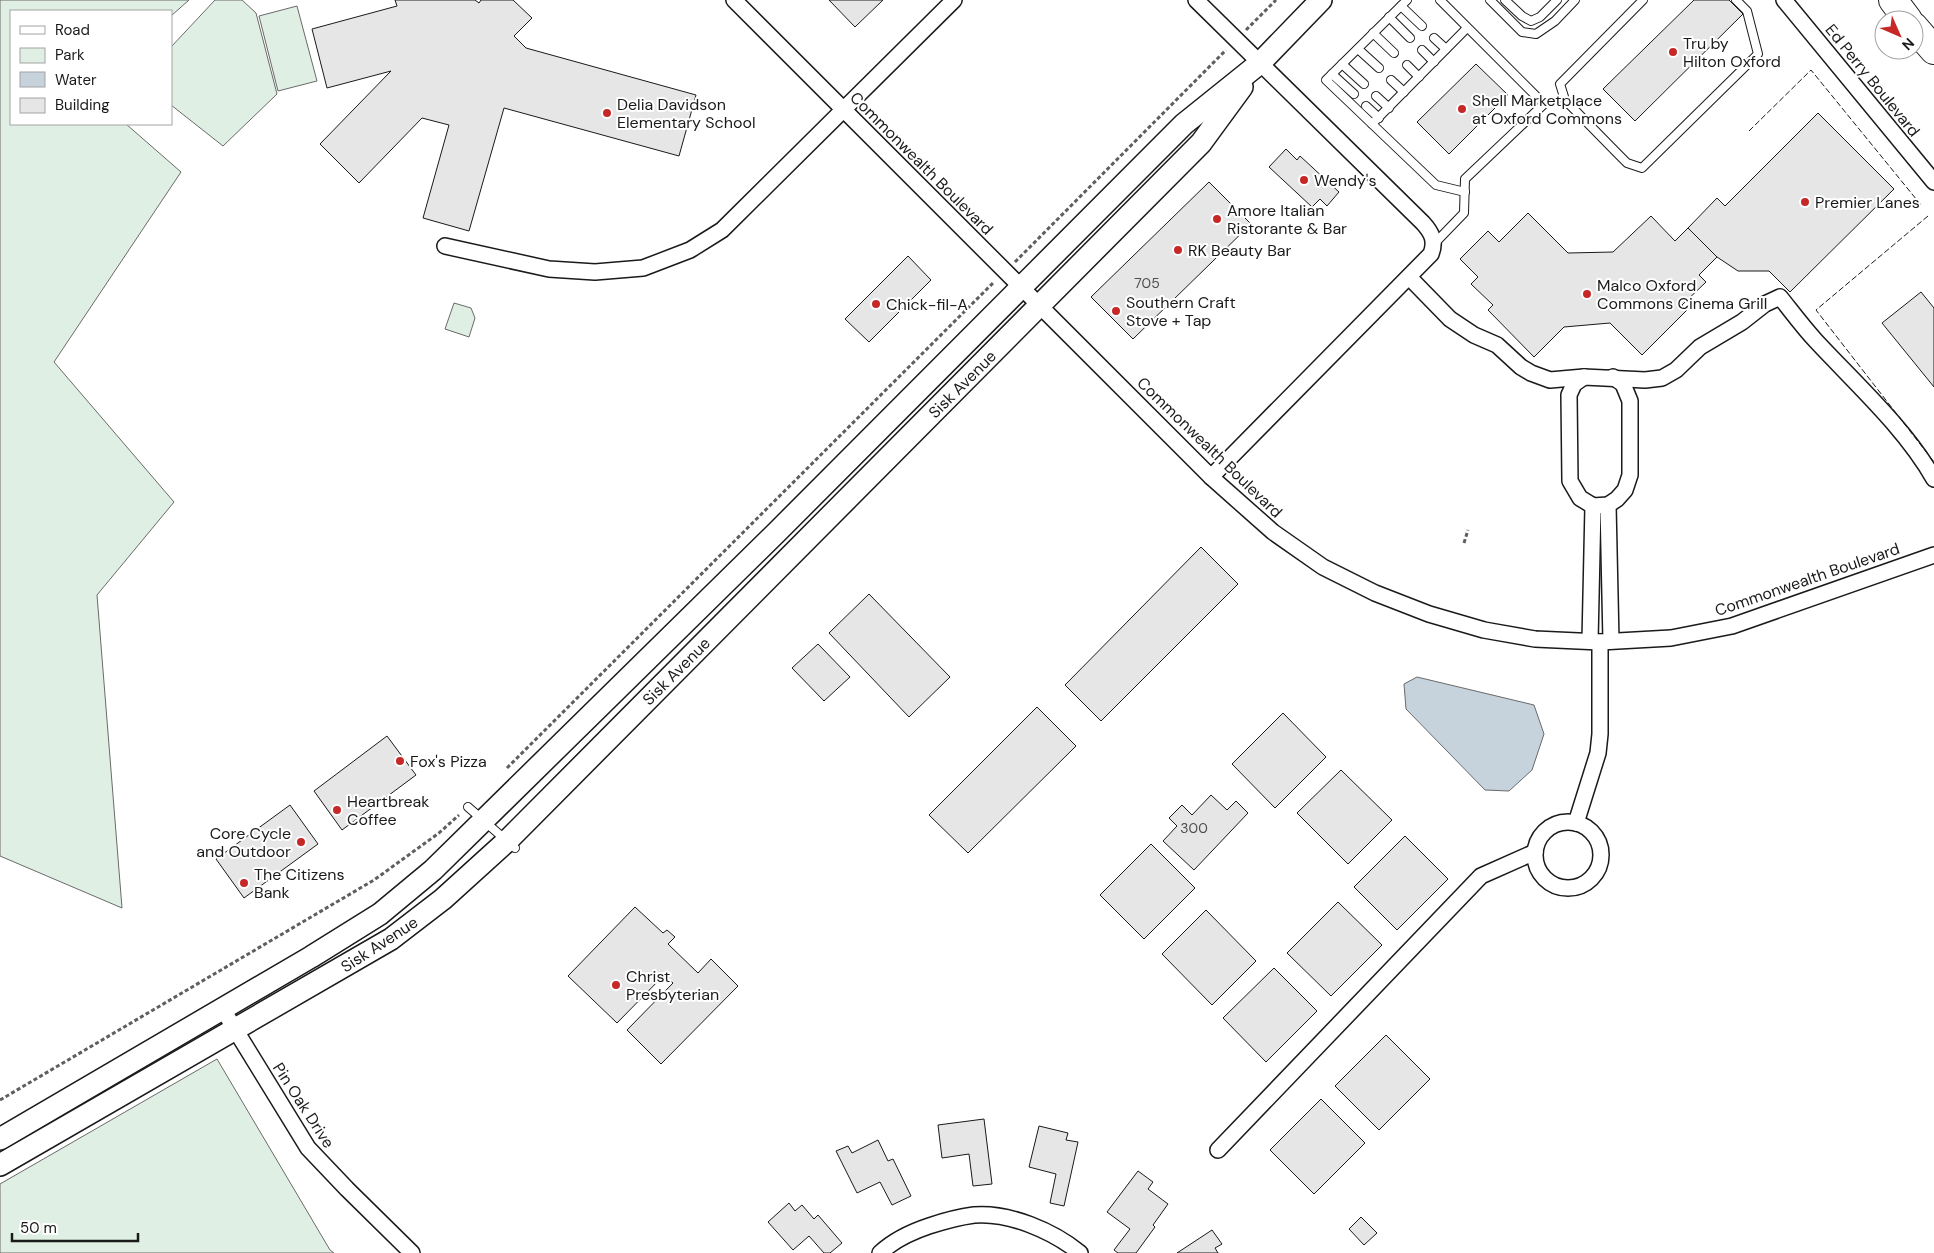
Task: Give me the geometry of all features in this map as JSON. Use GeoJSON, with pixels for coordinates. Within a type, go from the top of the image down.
{"type":"FeatureCollection","features":[{"type":"Feature","properties":{"kind":"highway"},"geometry":{"type":"LineString","coordinates":[[1924,38],[1934,50]]}},
{"type":"Feature","properties":{"kind":"street","name":"Commonwealth Boulevard"},"geometry":{"type":"LineString","coordinates":[[734,0],[1212,477],[1280,537],[1323,567],[1375,593],[1429,614],[1484,630],[1535,639],[1600,641],[1671,638],[1732,626],[1934,554]]}},
{"type":"Feature","properties":{"kind":"street"},"geometry":{"type":"LineString","coordinates":[[445,246],[549,269],[595,272],[643,268],[690,250],[722,230],[954,0]]}},
{"type":"Feature","properties":{"kind":"street"},"geometry":{"type":"LineString","coordinates":[[1196,0],[1423,223],[1431,232],[1434,244],[1431,254],[1212,477]]}},
{"type":"Feature","properties":{"kind":"street","name":"Sisk Avenue"},"geometry":{"type":"LineString","coordinates":[[0,1139],[311,957],[380,914],[433,870],[769,540],[1184,124],[1260,63],[1321,0]]}},
{"type":"Feature","properties":{"kind":"street","name":"Ed Perry Boulevard"},"geometry":{"type":"LineString","coordinates":[[1784,0],[1934,182]]}},
{"type":"Feature","properties":{"kind":"street","name":"Sisk Avenue"},"geometry":{"type":"LineString","coordinates":[[0,1165],[391,939],[511,845],[1200,143],[1260,63]]}},
{"type":"Feature","properties":{"kind":"street"},"geometry":{"type":"LineString","coordinates":[[1409,277],[1450,319],[1474,335],[1497,344],[1521,367],[1550,380],[1584,377],[1646,380],[1662,378],[1676,370],[1700,347],[1742,322],[1765,304],[1780,297],[1925,462],[1934,479]]}},
{"type":"Feature","properties":{"kind":"street"},"geometry":{"type":"LineString","coordinates":[[1584,377],[1574,384],[1569,395],[1570,481],[1580,498],[1600,506]]}},
{"type":"Feature","properties":{"kind":"street"},"geometry":{"type":"LineString","coordinates":[[1600,506],[1626,490],[1630,475],[1630,401],[1623,384],[1613,377]]}},
{"type":"Feature","properties":{"kind":"street"},"geometry":{"type":"LineString","coordinates":[[1576,823],[1598,753],[1600,734],[1600,506]]}},
{"type":"Feature","properties":{"kind":"street"},"geometry":{"type":"LineString","coordinates":[[1565,822],[1576,823],[1587,827],[1595,836],[1599,845],[1599,864],[1595,874],[1588,881],[1578,886],[1559,886],[1548,882],[1540,873],[1536,863],[1535,852],[1538,841],[1549,828],[1565,822]]}},
{"type":"Feature","properties":{"kind":"street"},"geometry":{"type":"LineString","coordinates":[[1218,1150],[1481,876],[1535,852]]}},
{"type":"Feature","properties":{"kind":"street","name":"Pin Oak Drive"},"geometry":{"type":"LineString","coordinates":[[222,1008],[308,1148],[347,1190],[412,1253]]}},
{"type":"Feature","properties":{"kind":"street"},"geometry":{"type":"LineString","coordinates":[[880,1253],[891,1242],[919,1230],[946,1220],[975,1215],[1004,1218],[1043,1229],[1080,1253]]}},
{"type":"Feature","properties":{"kind":"lane"},"geometry":{"type":"LineString","coordinates":[[1434,244],[1464,212],[1465,179],[1544,104],[1440,0]]}},
{"type":"Feature","properties":{"kind":"lane"},"geometry":{"type":"LineString","coordinates":[[1490,0],[1522,32],[1536,34],[1555,21],[1575,0]]}},
{"type":"Feature","properties":{"kind":"lane"},"geometry":{"type":"LineString","coordinates":[[1505,0],[1522,16],[1531,21],[1540,17],[1557,0]]}},
{"type":"Feature","properties":{"kind":"lane"},"geometry":{"type":"LineString","coordinates":[[1643,0],[1560,84],[1565,100],[1627,163],[1642,168],[1758,54],[1747,11],[1736,0]]}},
{"type":"Feature","properties":{"kind":"lane"},"geometry":{"type":"LineString","coordinates":[[1422,26],[1404,3],[1326,80],[1436,184],[1465,192]]}},
{"type":"Feature","properties":{"kind":"lane"},"geometry":{"type":"LineString","coordinates":[[1390,17],[1410,38]]}},
{"type":"Feature","properties":{"kind":"lane"},"geometry":{"type":"LineString","coordinates":[[1372,124],[1467,28]]}},
{"type":"Feature","properties":{"kind":"lane"},"geometry":{"type":"LineString","coordinates":[[1374,33],[1394,54]]}},
{"type":"Feature","properties":{"kind":"lane"},"geometry":{"type":"LineString","coordinates":[[1434,38],[1446,49]]}},
{"type":"Feature","properties":{"kind":"lane"},"geometry":{"type":"LineString","coordinates":[[1358,49],[1379,68]]}},
{"type":"Feature","properties":{"kind":"lane"},"geometry":{"type":"LineString","coordinates":[[1422,50],[1434,62]]}},
{"type":"Feature","properties":{"kind":"lane"},"geometry":{"type":"LineString","coordinates":[[1342,64],[1364,84]]}},
{"type":"Feature","properties":{"kind":"lane"},"geometry":{"type":"LineString","coordinates":[[1407,66],[1419,77]]}},
{"type":"Feature","properties":{"kind":"lane"},"geometry":{"type":"LineString","coordinates":[[1332,74],[1354,94]]}},
{"type":"Feature","properties":{"kind":"lane"},"geometry":{"type":"LineString","coordinates":[[1391,80],[1404,92]]}},
{"type":"Feature","properties":{"kind":"lane"},"geometry":{"type":"LineString","coordinates":[[1376,96],[1389,108]]}},
{"type":"Feature","properties":{"kind":"lane"},"geometry":{"type":"LineString","coordinates":[[1366,106],[1379,118]]}},
{"type":"Feature","properties":{"kind":"lane"},"geometry":{"type":"LineString","coordinates":[[468,807],[511,845]]}},
{"type":"Feature","properties":{"kind":"path"},"geometry":{"type":"LineString","coordinates":[[503,772],[1276,0]]}},
{"type":"Feature","properties":{"kind":"path"},"geometry":{"type":"LineString","coordinates":[[1464,543],[1468,530]]}},
{"type":"Feature","properties":{"kind":"path"},"geometry":{"type":"LineString","coordinates":[[0,1100],[374,880],[439,832],[468,807]]}},
{"type":"Feature","properties":{"kind":"green space"},"geometry":{"type":"Polygon","coordinates":[[[0,0],[189,0],[172,15],[172,10],[10,10],[10,125],[127,125],[181,172],[54,362],[174,502],[97,595],[122,908],[0,856],[0,0]]]}},
{"type":"Feature","properties":{"kind":"green space"},"geometry":{"type":"Polygon","coordinates":[[[215,0],[242,0],[256,13],[277,94],[223,146],[172,106],[172,46],[215,0]]]}},
{"type":"Feature","properties":{"kind":"green space"},"geometry":{"type":"Polygon","coordinates":[[[297,6],[317,81],[278,91],[259,16],[297,6]]]}},
{"type":"Feature","properties":{"kind":"green space"},"geometry":{"type":"Polygon","coordinates":[[[454,303],[471,308],[475,318],[469,337],[445,329],[454,303]]]}},
{"type":"Feature","properties":{"kind":"green space"},"geometry":{"type":"Polygon","coordinates":[[[217,1059],[330,1250],[334,1253],[0,1253],[0,1184],[217,1059]]]}},
{"type":"Feature","properties":{"kind":"water"},"geometry":{"type":"Polygon","coordinates":[[[1417,677],[1534,705],[1544,734],[1532,770],[1509,791],[1485,790],[1406,709],[1404,684],[1417,677]]]}},
{"type":"Feature","properties":{"kind":"building","name":"Delia Davidson Elementary School"},"geometry":{"type":"Polygon","coordinates":[[[395,0],[475,0],[479,3],[481,0],[513,0],[532,18],[514,36],[526,48],[696,95],[679,156],[504,108],[469,231],[423,218],[449,125],[422,118],[359,183],[320,144],[391,71],[327,88],[312,29],[397,6],[395,0]]]}},
{"type":"Feature","properties":{"kind":"building"},"geometry":{"type":"Polygon","coordinates":[[[829,0],[883,0],[855,27],[829,0]]]}},
{"type":"Feature","properties":{"kind":"building","name":"Tru by Hilton Oxford"},"geometry":{"type":"Polygon","coordinates":[[[1694,0],[1729,0],[1743,14],[1635,121],[1603,89],[1694,0]]]}},
{"type":"Feature","properties":{"kind":"building","name":"Shell Marketplace at Oxford Commons"},"geometry":{"type":"Polygon","coordinates":[[[1476,64],[1508,95],[1449,154],[1417,122],[1476,64]]]}},
{"type":"Feature","properties":{"kind":"building","name":"Premier Lanes"},"geometry":{"type":"Polygon","coordinates":[[[1818,113],[1894,189],[1790,292],[1769,271],[1738,271],[1717,257],[1688,228],[1717,198],[1725,206],[1818,113]]]}},
{"type":"Feature","properties":{"kind":"building","name":"Wendy's"},"geometry":{"type":"Polygon","coordinates":[[[1286,149],[1297,160],[1300,156],[1339,192],[1327,206],[1320,199],[1312,207],[1269,167],[1286,149]]]}},
{"type":"Feature","properties":{"kind":"building"},"geometry":{"type":"Polygon","coordinates":[[[1209,182],[1251,224],[1133,339],[1091,297],[1209,182]]]}},
{"type":"Feature","properties":{"kind":"building","name":"Malco Oxford Commons Cinema Grill"},"geometry":{"type":"Polygon","coordinates":[[[1528,213],[1568,253],[1613,252],[1651,216],[1675,241],[1688,228],[1717,257],[1699,275],[1706,282],[1682,305],[1687,310],[1642,355],[1610,323],[1564,327],[1534,357],[1488,310],[1493,305],[1471,284],[1478,277],[1460,259],[1488,231],[1499,242],[1528,213]]]}},
{"type":"Feature","properties":{"kind":"building"},"geometry":{"type":"Polygon","coordinates":[[[908,256],[931,280],[869,342],[845,319],[908,256]]]}},
{"type":"Feature","properties":{"kind":"building"},"geometry":{"type":"Polygon","coordinates":[[[1921,292],[1934,308],[1934,387],[1882,323],[1921,292]]]}},
{"type":"Feature","properties":{"kind":"building"},"geometry":{"type":"Polygon","coordinates":[[[1201,547],[1238,584],[1101,721],[1065,685],[1201,547]]]}},
{"type":"Feature","properties":{"kind":"building"},"geometry":{"type":"Polygon","coordinates":[[[869,594],[950,677],[909,717],[829,633],[869,594]]]}},
{"type":"Feature","properties":{"kind":"building"},"geometry":{"type":"Polygon","coordinates":[[[818,644],[850,677],[824,701],[792,668],[818,644]]]}},
{"type":"Feature","properties":{"kind":"building"},"geometry":{"type":"Polygon","coordinates":[[[1037,707],[1076,746],[968,853],[929,815],[1037,707]]]}},
{"type":"Feature","properties":{"kind":"building"},"geometry":{"type":"Polygon","coordinates":[[[1283,713],[1326,757],[1275,808],[1232,764],[1283,713]]]}},
{"type":"Feature","properties":{"kind":"building"},"geometry":{"type":"Polygon","coordinates":[[[387,736],[416,775],[342,830],[314,791],[387,736]]]}},
{"type":"Feature","properties":{"kind":"building"},"geometry":{"type":"Polygon","coordinates":[[[1341,770],[1392,820],[1348,864],[1297,813],[1341,770]]]}},
{"type":"Feature","properties":{"kind":"building"},"geometry":{"type":"Polygon","coordinates":[[[1211,795],[1227,810],[1236,801],[1248,813],[1194,870],[1163,841],[1177,826],[1169,818],[1182,805],[1192,815],[1211,795]]]}},
{"type":"Feature","properties":{"kind":"building"},"geometry":{"type":"Polygon","coordinates":[[[290,805],[318,844],[244,898],[216,859],[290,805]]]}},
{"type":"Feature","properties":{"kind":"building"},"geometry":{"type":"Polygon","coordinates":[[[1405,836],[1448,879],[1397,930],[1354,887],[1405,836]]]}},
{"type":"Feature","properties":{"kind":"building"},"geometry":{"type":"Polygon","coordinates":[[[1151,844],[1195,888],[1144,939],[1100,895],[1151,844]]]}},
{"type":"Feature","properties":{"kind":"building"},"geometry":{"type":"Polygon","coordinates":[[[1338,902],[1382,945],[1331,996],[1287,953],[1338,902]]]}},
{"type":"Feature","properties":{"kind":"building","name":"Christ Presbyterian"},"geometry":{"type":"Polygon","coordinates":[[[635,907],[663,933],[667,930],[675,937],[668,944],[698,973],[711,959],[738,986],[661,1064],[627,1030],[673,983],[664,975],[617,1023],[568,976],[635,907]]]}},
{"type":"Feature","properties":{"kind":"building"},"geometry":{"type":"Polygon","coordinates":[[[1206,910],[1256,961],[1212,1005],[1162,954],[1206,910]]]}},
{"type":"Feature","properties":{"kind":"building"},"geometry":{"type":"Polygon","coordinates":[[[1274,968],[1317,1011],[1266,1062],[1223,1018],[1274,968]]]}},
{"type":"Feature","properties":{"kind":"building"},"geometry":{"type":"Polygon","coordinates":[[[1386,1035],[1430,1079],[1379,1130],[1335,1086],[1386,1035]]]}},
{"type":"Feature","properties":{"kind":"building"},"geometry":{"type":"Polygon","coordinates":[[[1321,1099],[1365,1143],[1314,1194],[1270,1150],[1321,1099]]]}},
{"type":"Feature","properties":{"kind":"building"},"geometry":{"type":"Polygon","coordinates":[[[984,1119],[992,1184],[973,1186],[969,1154],[942,1158],[938,1125],[984,1119]]]}},
{"type":"Feature","properties":{"kind":"building"},"geometry":{"type":"Polygon","coordinates":[[[1039,1126],[1068,1133],[1066,1140],[1078,1142],[1064,1206],[1050,1203],[1056,1174],[1029,1167],[1039,1126]]]}},
{"type":"Feature","properties":{"kind":"building"},"geometry":{"type":"Polygon","coordinates":[[[878,1140],[888,1161],[893,1159],[911,1196],[892,1205],[880,1182],[857,1193],[836,1151],[848,1146],[852,1153],[878,1140]]]}},
{"type":"Feature","properties":{"kind":"building"},"geometry":{"type":"Polygon","coordinates":[[[1138,1171],[1153,1182],[1148,1189],[1168,1204],[1153,1225],[1155,1227],[1136,1253],[1118,1253],[1114,1250],[1130,1229],[1107,1212],[1138,1171]]]}},
{"type":"Feature","properties":{"kind":"building"},"geometry":{"type":"Polygon","coordinates":[[[789,1203],[795,1211],[802,1205],[814,1219],[818,1215],[842,1243],[830,1253],[824,1253],[809,1236],[793,1250],[768,1222],[789,1203]]]}},
{"type":"Feature","properties":{"kind":"building"},"geometry":{"type":"Polygon","coordinates":[[[1361,1217],[1377,1233],[1364,1245],[1349,1229],[1361,1217]]]}},
{"type":"Feature","properties":{"kind":"building"},"geometry":{"type":"Polygon","coordinates":[[[1212,1230],[1222,1244],[1215,1248],[1218,1253],[1177,1253],[1212,1230]]]}},
{"type":"Feature","properties":{"kind":"fence"},"geometry":{"type":"LineString","coordinates":[[1749,131],[1811,70],[1921,205]]}},
{"type":"Feature","properties":{"kind":"fence"},"geometry":{"type":"LineString","coordinates":[[1928,216],[1816,310],[1934,462]]}},
{"type":"Feature","properties":{"kind":"place","name":"Tru by Hilton Oxford"},"geometry":{"type":"Point","coordinates":[1673,52]}},
{"type":"Feature","properties":{"kind":"place","name":"Shell Marketplace at Oxford Commons"},"geometry":{"type":"Point","coordinates":[1462,109]}},
{"type":"Feature","properties":{"kind":"place","name":"Delia Davidson Elementary School"},"geometry":{"type":"Point","coordinates":[607,113]}},
{"type":"Feature","properties":{"kind":"place","name":"Wendy's"},"geometry":{"type":"Point","coordinates":[1304,180]}},
{"type":"Feature","properties":{"kind":"place","name":"Premier Lanes"},"geometry":{"type":"Point","coordinates":[1805,202]}},
{"type":"Feature","properties":{"kind":"place","name":"Amore Italian Ristorante & Bar"},"geometry":{"type":"Point","coordinates":[1217,219]}},
{"type":"Feature","properties":{"kind":"place","name":"RK Beauty Bar"},"geometry":{"type":"Point","coordinates":[1178,250]}},
{"type":"Feature","properties":{"kind":"place","name":"Malco Oxford Commons Cinema Grill"},"geometry":{"type":"Point","coordinates":[1587,294]}},
{"type":"Feature","properties":{"kind":"place","name":"Chick-fil-A"},"geometry":{"type":"Point","coordinates":[876,304]}},
{"type":"Feature","properties":{"kind":"place","name":"Southern Craft Stove + Tap"},"geometry":{"type":"Point","coordinates":[1116,311]}},
{"type":"Feature","properties":{"kind":"place","name":"Fox's Pizza"},"geometry":{"type":"Point","coordinates":[400,761]}},
{"type":"Feature","properties":{"kind":"place","name":"Heartbreak Coffee"},"geometry":{"type":"Point","coordinates":[337,810]}},
{"type":"Feature","properties":{"kind":"place","name":"Core Cycle and Outdoor"},"geometry":{"type":"Point","coordinates":[301,842]}},
{"type":"Feature","properties":{"kind":"place","name":"The Citizens Bank"},"geometry":{"type":"Point","coordinates":[244,883]}},
{"type":"Feature","properties":{"kind":"place","name":"Christ Presbyterian"},"geometry":{"type":"Point","coordinates":[616,985]}}]}
